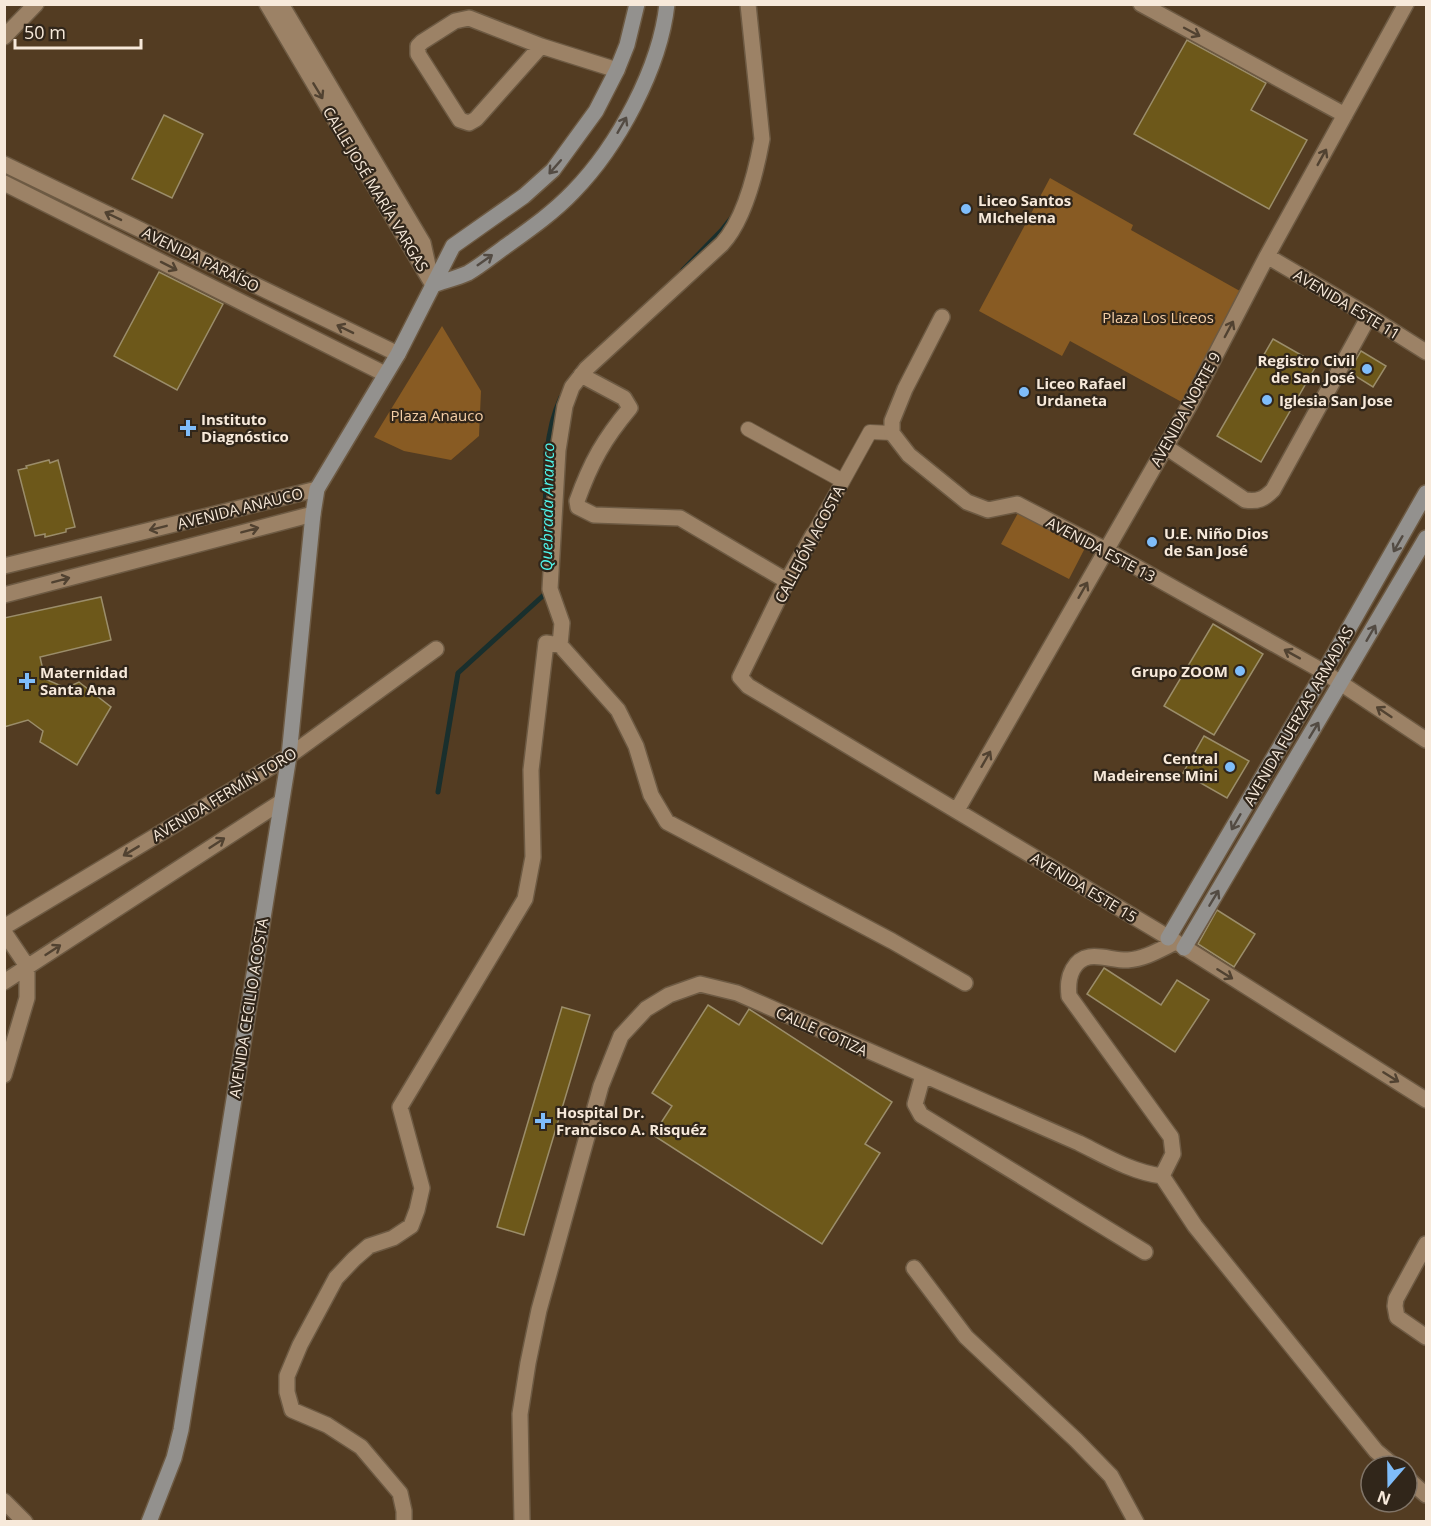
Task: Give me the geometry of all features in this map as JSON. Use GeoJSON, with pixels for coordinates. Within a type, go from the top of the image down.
{"type":"FeatureCollection","features":[{"type":"Feature","properties":{"kind":"main road","name":"AVENIDA ANAUCO"},"geometry":{"type":"LineString","coordinates":[[317,489],[398,354],[453,246],[524,196],[553,170],[596,111],[627,45],[637,4]]}},
{"type":"Feature","properties":{"kind":"main road"},"geometry":{"type":"LineString","coordinates":[[433,285],[467,273],[543,220],[575,190],[600,159],[622,126],[639,93],[655,55],[667,4]]}},
{"type":"Feature","properties":{"kind":"main road","name":"AVENIDA CECILIO ACOSTA"},"geometry":{"type":"LineString","coordinates":[[149,1521],[174,1458],[181,1430],[289,756],[317,489]]}},
{"type":"Feature","properties":{"kind":"main road","name":"AVENIDA FUERZAS ARMADAS"},"geometry":{"type":"LineString","coordinates":[[1176,943],[1324,672],[1426,493]]}},
{"type":"Feature","properties":{"kind":"main road","name":"AVENIDA FUERZAS ARMADAS"},"geometry":{"type":"LineString","coordinates":[[1176,943],[1342,684],[1426,538]]}},
{"type":"Feature","properties":{"kind":"street"},"geometry":{"type":"LineString","coordinates":[[4,37],[36,4]]}},
{"type":"Feature","properties":{"kind":"street","name":"CALLE JOSÉ MARÍA VARGAS"},"geometry":{"type":"LineString","coordinates":[[267,4],[302,52]]}},
{"type":"Feature","properties":{"kind":"street","name":"CALLE JOSÉ MARÍA VARGAS"},"geometry":{"type":"LineString","coordinates":[[281,4],[302,52],[433,285]]}},
{"type":"Feature","properties":{"kind":"street"},"geometry":{"type":"LineString","coordinates":[[560,645],[562,623],[550,589],[558,450],[565,406],[572,387],[581,375],[733,233],[740,217],[762,139],[748,4]]}},
{"type":"Feature","properties":{"kind":"street"},"geometry":{"type":"LineString","coordinates":[[1141,4],[1345,114]]}},
{"type":"Feature","properties":{"kind":"street","name":"AVENIDA NORTE 9"},"geometry":{"type":"LineString","coordinates":[[957,810],[1189,406],[1267,256],[1406,4]]}},
{"type":"Feature","properties":{"kind":"street"},"geometry":{"type":"LineString","coordinates":[[541,46],[476,119],[469,123],[460,120],[418,54],[418,46],[422,42],[463,18],[617,70]]}},
{"type":"Feature","properties":{"kind":"street","name":"AVENIDA PARAÍSO"},"geometry":{"type":"LineString","coordinates":[[4,164],[398,354]]}},
{"type":"Feature","properties":{"kind":"street","name":"AVENIDA PARAÍSO"},"geometry":{"type":"LineString","coordinates":[[4,183],[385,374]]}},
{"type":"Feature","properties":{"kind":"street","name":"AVENIDA ESTE 11"},"geometry":{"type":"LineString","coordinates":[[1267,256],[1426,352]]}},
{"type":"Feature","properties":{"kind":"street"},"geometry":{"type":"LineString","coordinates":[[1166,447],[1245,500],[1264,499],[1273,490],[1369,316]]}},
{"type":"Feature","properties":{"kind":"street"},"geometry":{"type":"LineString","coordinates":[[892,433],[892,421],[905,389],[942,317]]}},
{"type":"Feature","properties":{"kind":"street"},"geometry":{"type":"LineString","coordinates":[[581,375],[624,398],[630,408],[608,434],[595,456],[577,501],[578,507],[594,515],[680,518],[787,581]]}},
{"type":"Feature","properties":{"kind":"street"},"geometry":{"type":"LineString","coordinates":[[748,429],[843,481]]}},
{"type":"Feature","properties":{"kind":"street","name":"CALLEJÓN ACOSTA"},"geometry":{"type":"LineString","coordinates":[[741,677],[787,581],[870,432],[892,433]]}},
{"type":"Feature","properties":{"kind":"street","name":"AVENIDA ESTE 13"},"geometry":{"type":"LineString","coordinates":[[892,433],[909,454],[968,502],[988,510],[1017,504],[1106,550],[1324,672],[1426,740]]}},
{"type":"Feature","properties":{"kind":"street","name":"AVENIDA ANAUCO"},"geometry":{"type":"LineString","coordinates":[[4,566],[317,489]]}},
{"type":"Feature","properties":{"kind":"street","name":"AVENIDA ANAUCO"},"geometry":{"type":"LineString","coordinates":[[4,595],[313,514]]}},
{"type":"Feature","properties":{"kind":"street"},"geometry":{"type":"LineString","coordinates":[[404,1521],[400,1493],[361,1447],[327,1425],[292,1410],[287,1392],[287,1376],[300,1345],[336,1278],[369,1246],[393,1238],[411,1226],[422,1188],[400,1107],[525,899],[533,856],[531,770],[546,643],[560,645],[618,710],[636,746],[651,795],[667,822],[892,941],[965,983]]}},
{"type":"Feature","properties":{"kind":"street","name":"AVENIDA FERMÍN TORO"},"geometry":{"type":"LineString","coordinates":[[4,929],[289,756],[436,649]]}},
{"type":"Feature","properties":{"kind":"street","name":"AVENIDA ESTE 15"},"geometry":{"type":"LineString","coordinates":[[741,677],[748,686],[769,699],[1176,943],[1426,1100]]}},
{"type":"Feature","properties":{"kind":"street"},"geometry":{"type":"LineString","coordinates":[[4,982],[281,802]]}},
{"type":"Feature","properties":{"kind":"street"},"geometry":{"type":"LineString","coordinates":[[4,929],[27,966],[27,998],[4,1075]]}},
{"type":"Feature","properties":{"kind":"street"},"geometry":{"type":"LineString","coordinates":[[1176,943],[1148,956],[1130,960],[1093,956],[1082,958],[1070,975],[1069,996],[1171,1137],[1173,1154],[1162,1176],[1195,1226],[1380,1454]]}},
{"type":"Feature","properties":{"kind":"street","name":"CALLE COTIZA"},"geometry":{"type":"LineString","coordinates":[[522,1521],[520,1414],[528,1363],[545,1289],[601,1086],[621,1036],[646,1009],[669,995],[700,984],[737,993],[1079,1143],[1130,1168],[1162,1176]]}},
{"type":"Feature","properties":{"kind":"street"},"geometry":{"type":"LineString","coordinates":[[923,1076],[915,1104],[921,1115],[1144,1252]]}},
{"type":"Feature","properties":{"kind":"street"},"geometry":{"type":"LineString","coordinates":[[1426,1245],[1396,1299],[1395,1306],[1397,1317],[1426,1337]]}},
{"type":"Feature","properties":{"kind":"street"},"geometry":{"type":"LineString","coordinates":[[915,1268],[966,1337],[1111,1476],[1136,1521]]}},
{"type":"Feature","properties":{"kind":"street"},"geometry":{"type":"LineString","coordinates":[[4,1501],[25,1521]]}},
{"type":"Feature","properties":{"kind":"green space","name":"Plaza Los Liceos"},"geometry":{"type":"Polygon","coordinates":[[[1050,178],[1133,225],[1131,230],[1247,295],[1189,406],[1070,341],[1062,356],[979,311],[1050,178]]]}},
{"type":"Feature","properties":{"kind":"green space","name":"Plaza Anauco"},"geometry":{"type":"Polygon","coordinates":[[[442,326],[481,391],[479,436],[451,460],[404,451],[374,437],[442,326]]]}},
{"type":"Feature","properties":{"kind":"green space"},"geometry":{"type":"Polygon","coordinates":[[[1018,513],[1085,548],[1069,579],[1001,544],[1018,513]]]}},
{"type":"Feature","properties":{"kind":"building"},"geometry":{"type":"Polygon","coordinates":[[[1187,40],[1266,83],[1251,110],[1307,140],[1269,209],[1134,134],[1187,40]]]}},
{"type":"Feature","properties":{"kind":"building"},"geometry":{"type":"Polygon","coordinates":[[[164,115],[203,134],[172,198],[132,179],[164,115]]]}},
{"type":"Feature","properties":{"kind":"building"},"geometry":{"type":"Polygon","coordinates":[[[159,272],[223,304],[177,390],[114,356],[159,272]]]}},
{"type":"Feature","properties":{"kind":"building","name":"Iglesia San Jose"},"geometry":{"type":"Polygon","coordinates":[[[1273,339],[1317,364],[1261,462],[1217,436],[1273,339]]]}},
{"type":"Feature","properties":{"kind":"building","name":"Registro Civil de San José"},"geometry":{"type":"Polygon","coordinates":[[[1361,351],[1386,366],[1373,387],[1349,372],[1361,351]]]}},
{"type":"Feature","properties":{"kind":"building"},"geometry":{"type":"Polygon","coordinates":[[[49,460],[50,463],[58,460],[75,527],[66,529],[66,532],[45,537],[45,534],[35,536],[18,470],[49,460]]]}},
{"type":"Feature","properties":{"kind":"building","name":"Maternidad Santa Ana"},"geometry":{"type":"Polygon","coordinates":[[[101,597],[111,640],[40,657],[45,679],[66,688],[79,682],[111,707],[77,765],[40,742],[43,731],[28,720],[4,727],[4,618],[101,597]]]}},
{"type":"Feature","properties":{"kind":"building"},"geometry":{"type":"Polygon","coordinates":[[[1213,624],[1263,654],[1214,735],[1164,706],[1213,624]]]}},
{"type":"Feature","properties":{"kind":"building"},"geometry":{"type":"Polygon","coordinates":[[[1204,736],[1249,761],[1227,798],[1183,773],[1204,736]]]}},
{"type":"Feature","properties":{"kind":"building"},"geometry":{"type":"Polygon","coordinates":[[[1217,910],[1255,934],[1234,967],[1198,944],[1217,910]]]}},
{"type":"Feature","properties":{"kind":"building"},"geometry":{"type":"Polygon","coordinates":[[[1104,968],[1161,1005],[1177,980],[1209,1000],[1175,1052],[1087,994],[1104,968]]]}},
{"type":"Feature","properties":{"kind":"building"},"geometry":{"type":"Polygon","coordinates":[[[708,1005],[739,1025],[749,1009],[892,1102],[865,1144],[880,1153],[822,1244],[653,1135],[672,1106],[652,1093],[708,1005]]]}},
{"type":"Feature","properties":{"kind":"building","name":"Hospital Dr. Francisco A. Risquéz"},"geometry":{"type":"Polygon","coordinates":[[[562,1007],[590,1015],[524,1235],[497,1227],[562,1007]]]}},
{"type":"Feature","properties":{"kind":"waterway","name":"Quebrada Anauco"},"geometry":{"type":"LineString","coordinates":[[683,270],[733,216]]}},
{"type":"Feature","properties":{"kind":"waterway","name":"Quebrada Anauco"},"geometry":{"type":"LineString","coordinates":[[546,535],[547,447],[561,397]]}},
{"type":"Feature","properties":{"kind":"waterway","name":"Quebrada Anauco"},"geometry":{"type":"LineString","coordinates":[[438,792],[458,673],[546,593],[546,589]]}},
{"type":"Feature","properties":{"kind":"place","name":"Liceo Santos MIchelena"},"geometry":{"type":"Point","coordinates":[966,209]}},
{"type":"Feature","properties":{"kind":"place","name":"Registro Civil de San José"},"geometry":{"type":"Point","coordinates":[1367,369]}},
{"type":"Feature","properties":{"kind":"place","name":"Liceo Rafael Urdaneta"},"geometry":{"type":"Point","coordinates":[1024,392]}},
{"type":"Feature","properties":{"kind":"place","name":"Iglesia San Jose"},"geometry":{"type":"Point","coordinates":[1267,400]}},
{"type":"Feature","properties":{"kind":"place","name":"Instituto Diagnóstico"},"geometry":{"type":"Point","coordinates":[188,428]}},
{"type":"Feature","properties":{"kind":"place","name":"U.E. Niño Dios de San José"},"geometry":{"type":"Point","coordinates":[1152,542]}},
{"type":"Feature","properties":{"kind":"place","name":"Grupo ZOOM"},"geometry":{"type":"Point","coordinates":[1240,671]}},
{"type":"Feature","properties":{"kind":"place","name":"Maternidad Santa Ana"},"geometry":{"type":"Point","coordinates":[27,681]}},
{"type":"Feature","properties":{"kind":"place","name":"Central Madeirense Mini"},"geometry":{"type":"Point","coordinates":[1230,767]}},
{"type":"Feature","properties":{"kind":"place","name":"Hospital Dr. Francisco A. Risquéz"},"geometry":{"type":"Point","coordinates":[543,1121]}}]}
